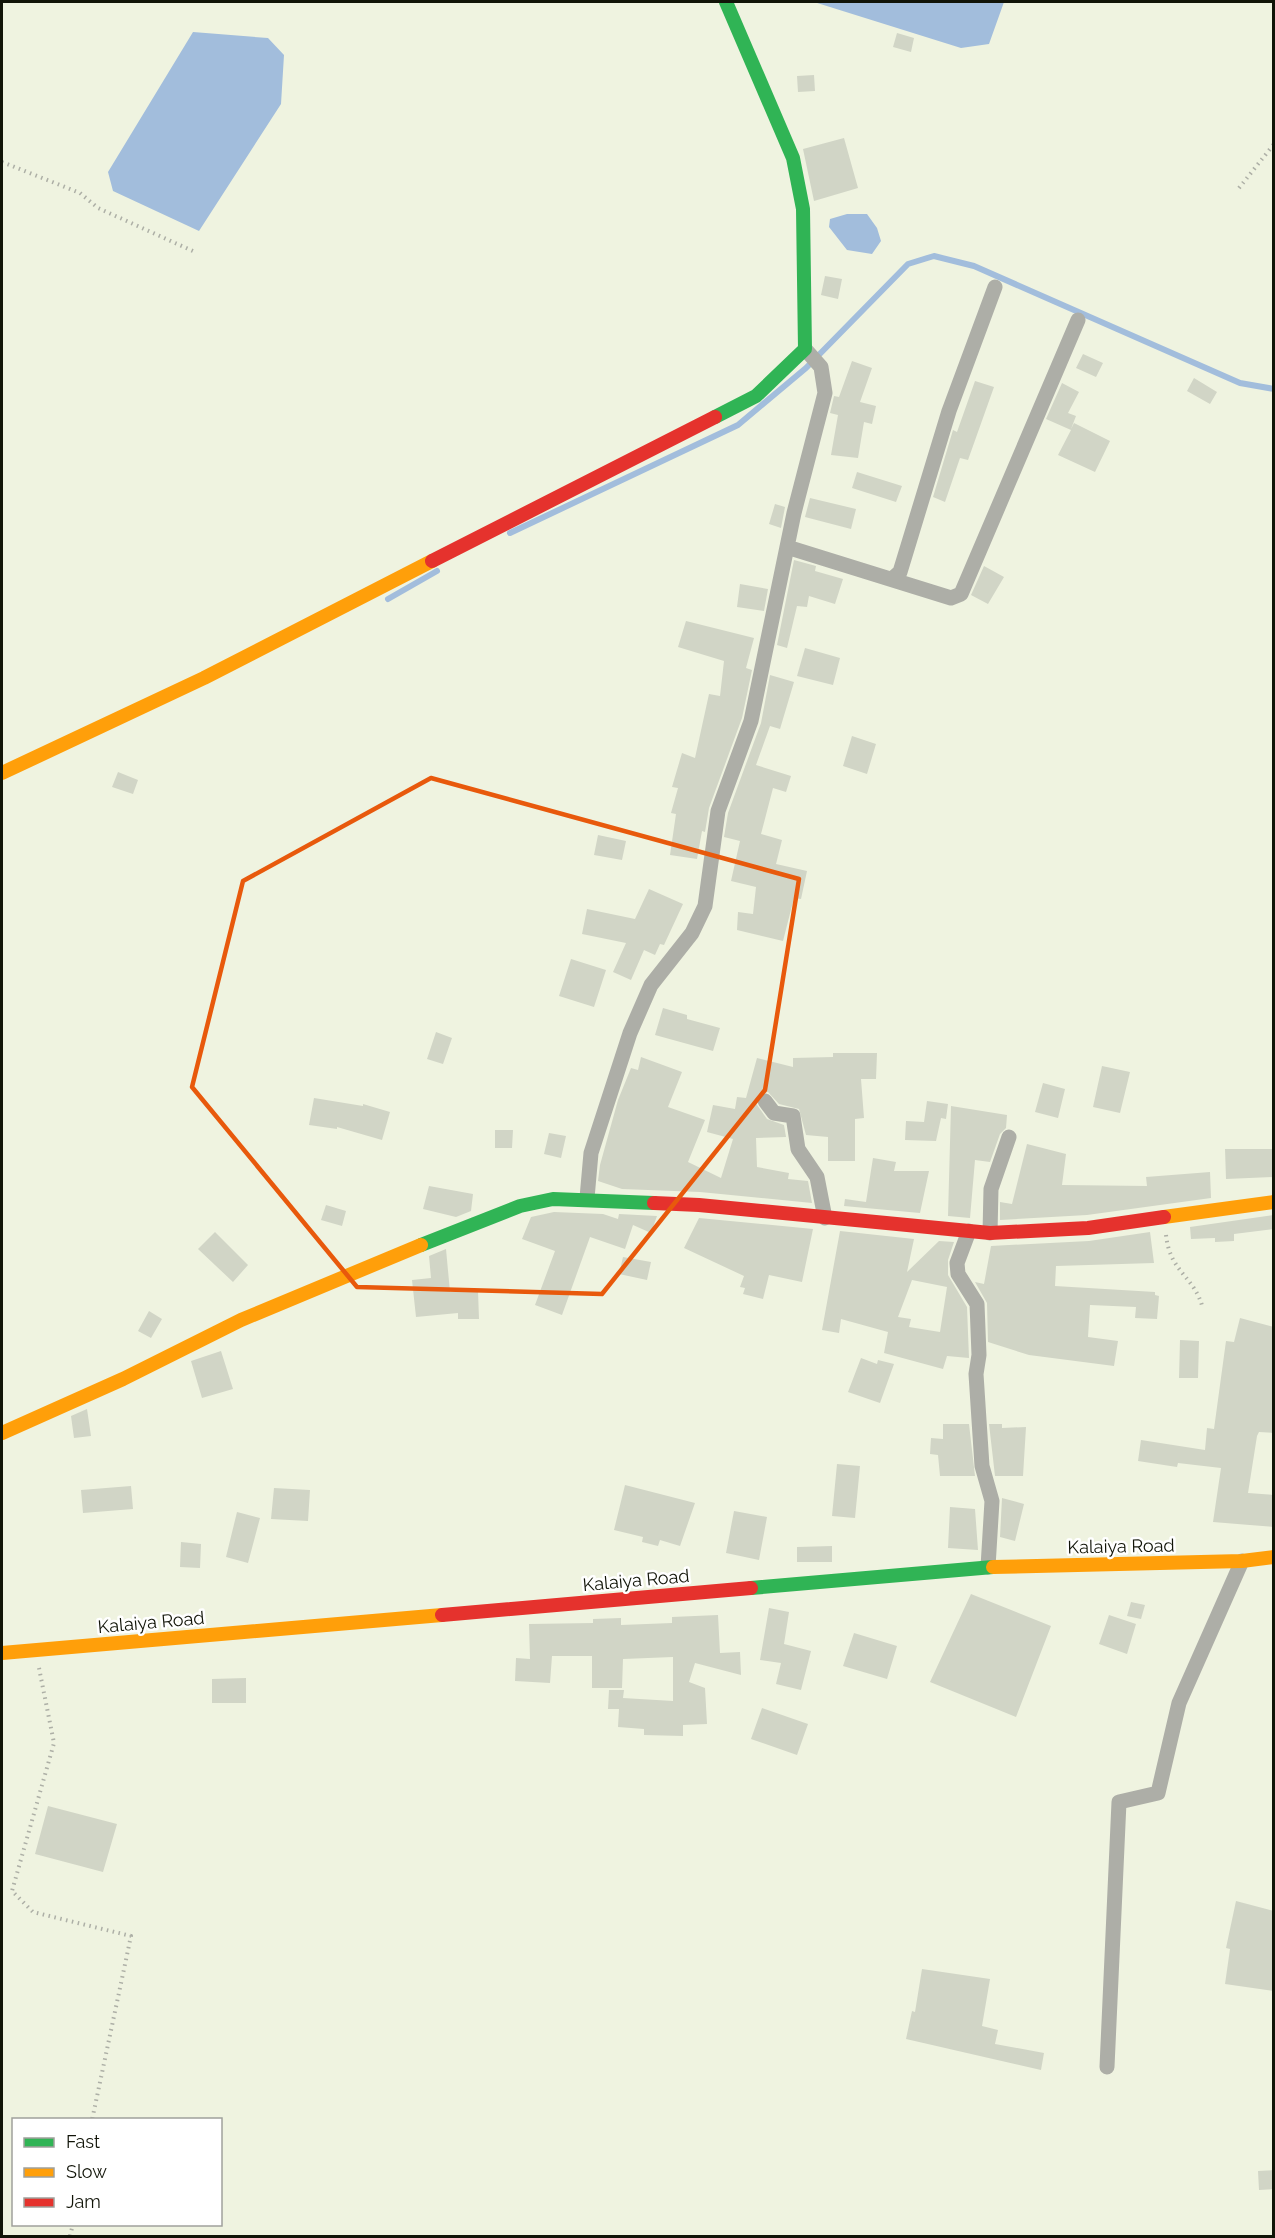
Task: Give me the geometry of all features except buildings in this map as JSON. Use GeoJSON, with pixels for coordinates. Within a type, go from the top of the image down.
{"type":"FeatureCollection","features":[{"type":"Feature","properties":{"kind":"street"},"geometry":{"type":"LineString","coordinates":[[587,1198],[591,1153],[630,1034],[651,985],[692,933],[705,906],[718,811],[751,721],[787,547],[825,393],[821,367],[808,351],[803,209],[793,158],[726,2]]}},
{"type":"Feature","properties":{"kind":"street"},"geometry":{"type":"LineString","coordinates":[[892,579],[900,572],[949,411],[995,286]]}},
{"type":"Feature","properties":{"kind":"street"},"geometry":{"type":"LineString","coordinates":[[787,547],[951,598],[961,594],[1078,320]]}},
{"type":"Feature","properties":{"kind":"street"},"geometry":{"type":"LineString","coordinates":[[2,773],[204,678],[756,396],[808,351]]}},
{"type":"Feature","properties":{"kind":"street"},"geometry":{"type":"LineString","coordinates":[[765,1101],[774,1113],[793,1116],[798,1149],[817,1177],[825,1218]]}},
{"type":"Feature","properties":{"kind":"street"},"geometry":{"type":"LineString","coordinates":[[990,1233],[991,1189],[1009,1137]]}},
{"type":"Feature","properties":{"kind":"street"},"geometry":{"type":"LineString","coordinates":[[2,1432],[123,1379],[241,1320],[465,1227],[520,1206],[553,1198],[699,1205],[990,1233],[1088,1228],[1274,1202]]}},
{"type":"Feature","properties":{"kind":"street"},"geometry":{"type":"LineString","coordinates":[[969,1231],[957,1263],[958,1274],[977,1304],[979,1355],[976,1374],[982,1466],[992,1501],[988,1567]]}},
{"type":"Feature","properties":{"kind":"street","name":"Kalaiya Road"},"geometry":{"type":"LineString","coordinates":[[2,1653],[988,1567],[1242,1562],[1274,1557]]}},
{"type":"Feature","properties":{"kind":"street"},"geometry":{"type":"LineString","coordinates":[[1107,2067],[1119,1802],[1158,1793],[1179,1703],[1242,1562]]}},
{"type":"Feature","properties":{"kind":"path"},"geometry":{"type":"LineString","coordinates":[[1239,188],[1274,144]]}},
{"type":"Feature","properties":{"kind":"path"},"geometry":{"type":"LineString","coordinates":[[2,162],[80,193],[98,208],[195,252]]}},
{"type":"Feature","properties":{"kind":"path"},"geometry":{"type":"LineString","coordinates":[[1164,1219],[1173,1264],[1199,1292],[1203,1309]]}},
{"type":"Feature","properties":{"kind":"path"},"geometry":{"type":"LineString","coordinates":[[35,1650],[54,1743],[12,1891],[33,1912],[130,1936],[92,2118]]}},
{"type":"Feature","properties":{"kind":"highlighted area"},"geometry":{"type":"Polygon","coordinates":[[[431,778],[799,879],[765,1090],[602,1294],[357,1287],[192,1087],[243,881],[431,778]]]}},
{"type":"Feature","properties":{"kind":"water"},"geometry":{"type":"Polygon","coordinates":[[[814,2],[1004,2],[989,44],[961,48],[814,2]]]}},
{"type":"Feature","properties":{"kind":"water"},"geometry":{"type":"Polygon","coordinates":[[[193,32],[268,38],[284,55],[281,104],[199,231],[113,191],[108,172],[193,32]]]}},
{"type":"Feature","properties":{"kind":"water"},"geometry":{"type":"Polygon","coordinates":[[[847,214],[867,214],[877,228],[881,241],[872,254],[847,250],[829,227],[830,219],[847,214]]]}},
{"type":"Feature","properties":{"kind":"waterway"},"geometry":{"type":"LineString","coordinates":[[510,533],[738,425],[806,368],[908,264],[934,256],[974,266],[1240,383],[1274,389]]}},
{"type":"Feature","properties":{"kind":"waterway"},"geometry":{"type":"LineString","coordinates":[[388,599],[437,571]]}},
{"type":"Feature","properties":{"kind":"traffic: fast"},"geometry":{"type":"LineString","coordinates":[[715,417],[756,396],[805,349],[803,209],[793,158],[726,2]]}},
{"type":"Feature","properties":{"kind":"traffic: fast"},"geometry":{"type":"LineString","coordinates":[[421,1245],[520,1206],[553,1199],[654,1203]]}},
{"type":"Feature","properties":{"kind":"traffic: fast"},"geometry":{"type":"LineString","coordinates":[[751,1588],[993,1567]]}},
{"type":"Feature","properties":{"kind":"traffic: slow"},"geometry":{"type":"LineString","coordinates":[[2,773],[204,678],[432,561]]}},
{"type":"Feature","properties":{"kind":"traffic: slow"},"geometry":{"type":"LineString","coordinates":[[1164,1217],[1274,1202]]}},
{"type":"Feature","properties":{"kind":"traffic: slow"},"geometry":{"type":"LineString","coordinates":[[2,1433],[123,1379],[241,1320],[421,1245]]}},
{"type":"Feature","properties":{"kind":"traffic: slow"},"geometry":{"type":"LineString","coordinates":[[993,1567],[1242,1561],[1274,1557]]}},
{"type":"Feature","properties":{"kind":"traffic: slow"},"geometry":{"type":"LineString","coordinates":[[2,1653],[442,1615]]}},
{"type":"Feature","properties":{"kind":"traffic: jam"},"geometry":{"type":"LineString","coordinates":[[432,561],[715,417]]}},
{"type":"Feature","properties":{"kind":"traffic: jam"},"geometry":{"type":"LineString","coordinates":[[654,1203],[699,1205],[990,1233],[1088,1228],[1164,1217]]}},
{"type":"Feature","properties":{"kind":"traffic: jam"},"geometry":{"type":"LineString","coordinates":[[442,1615],[751,1588]]}}]}
